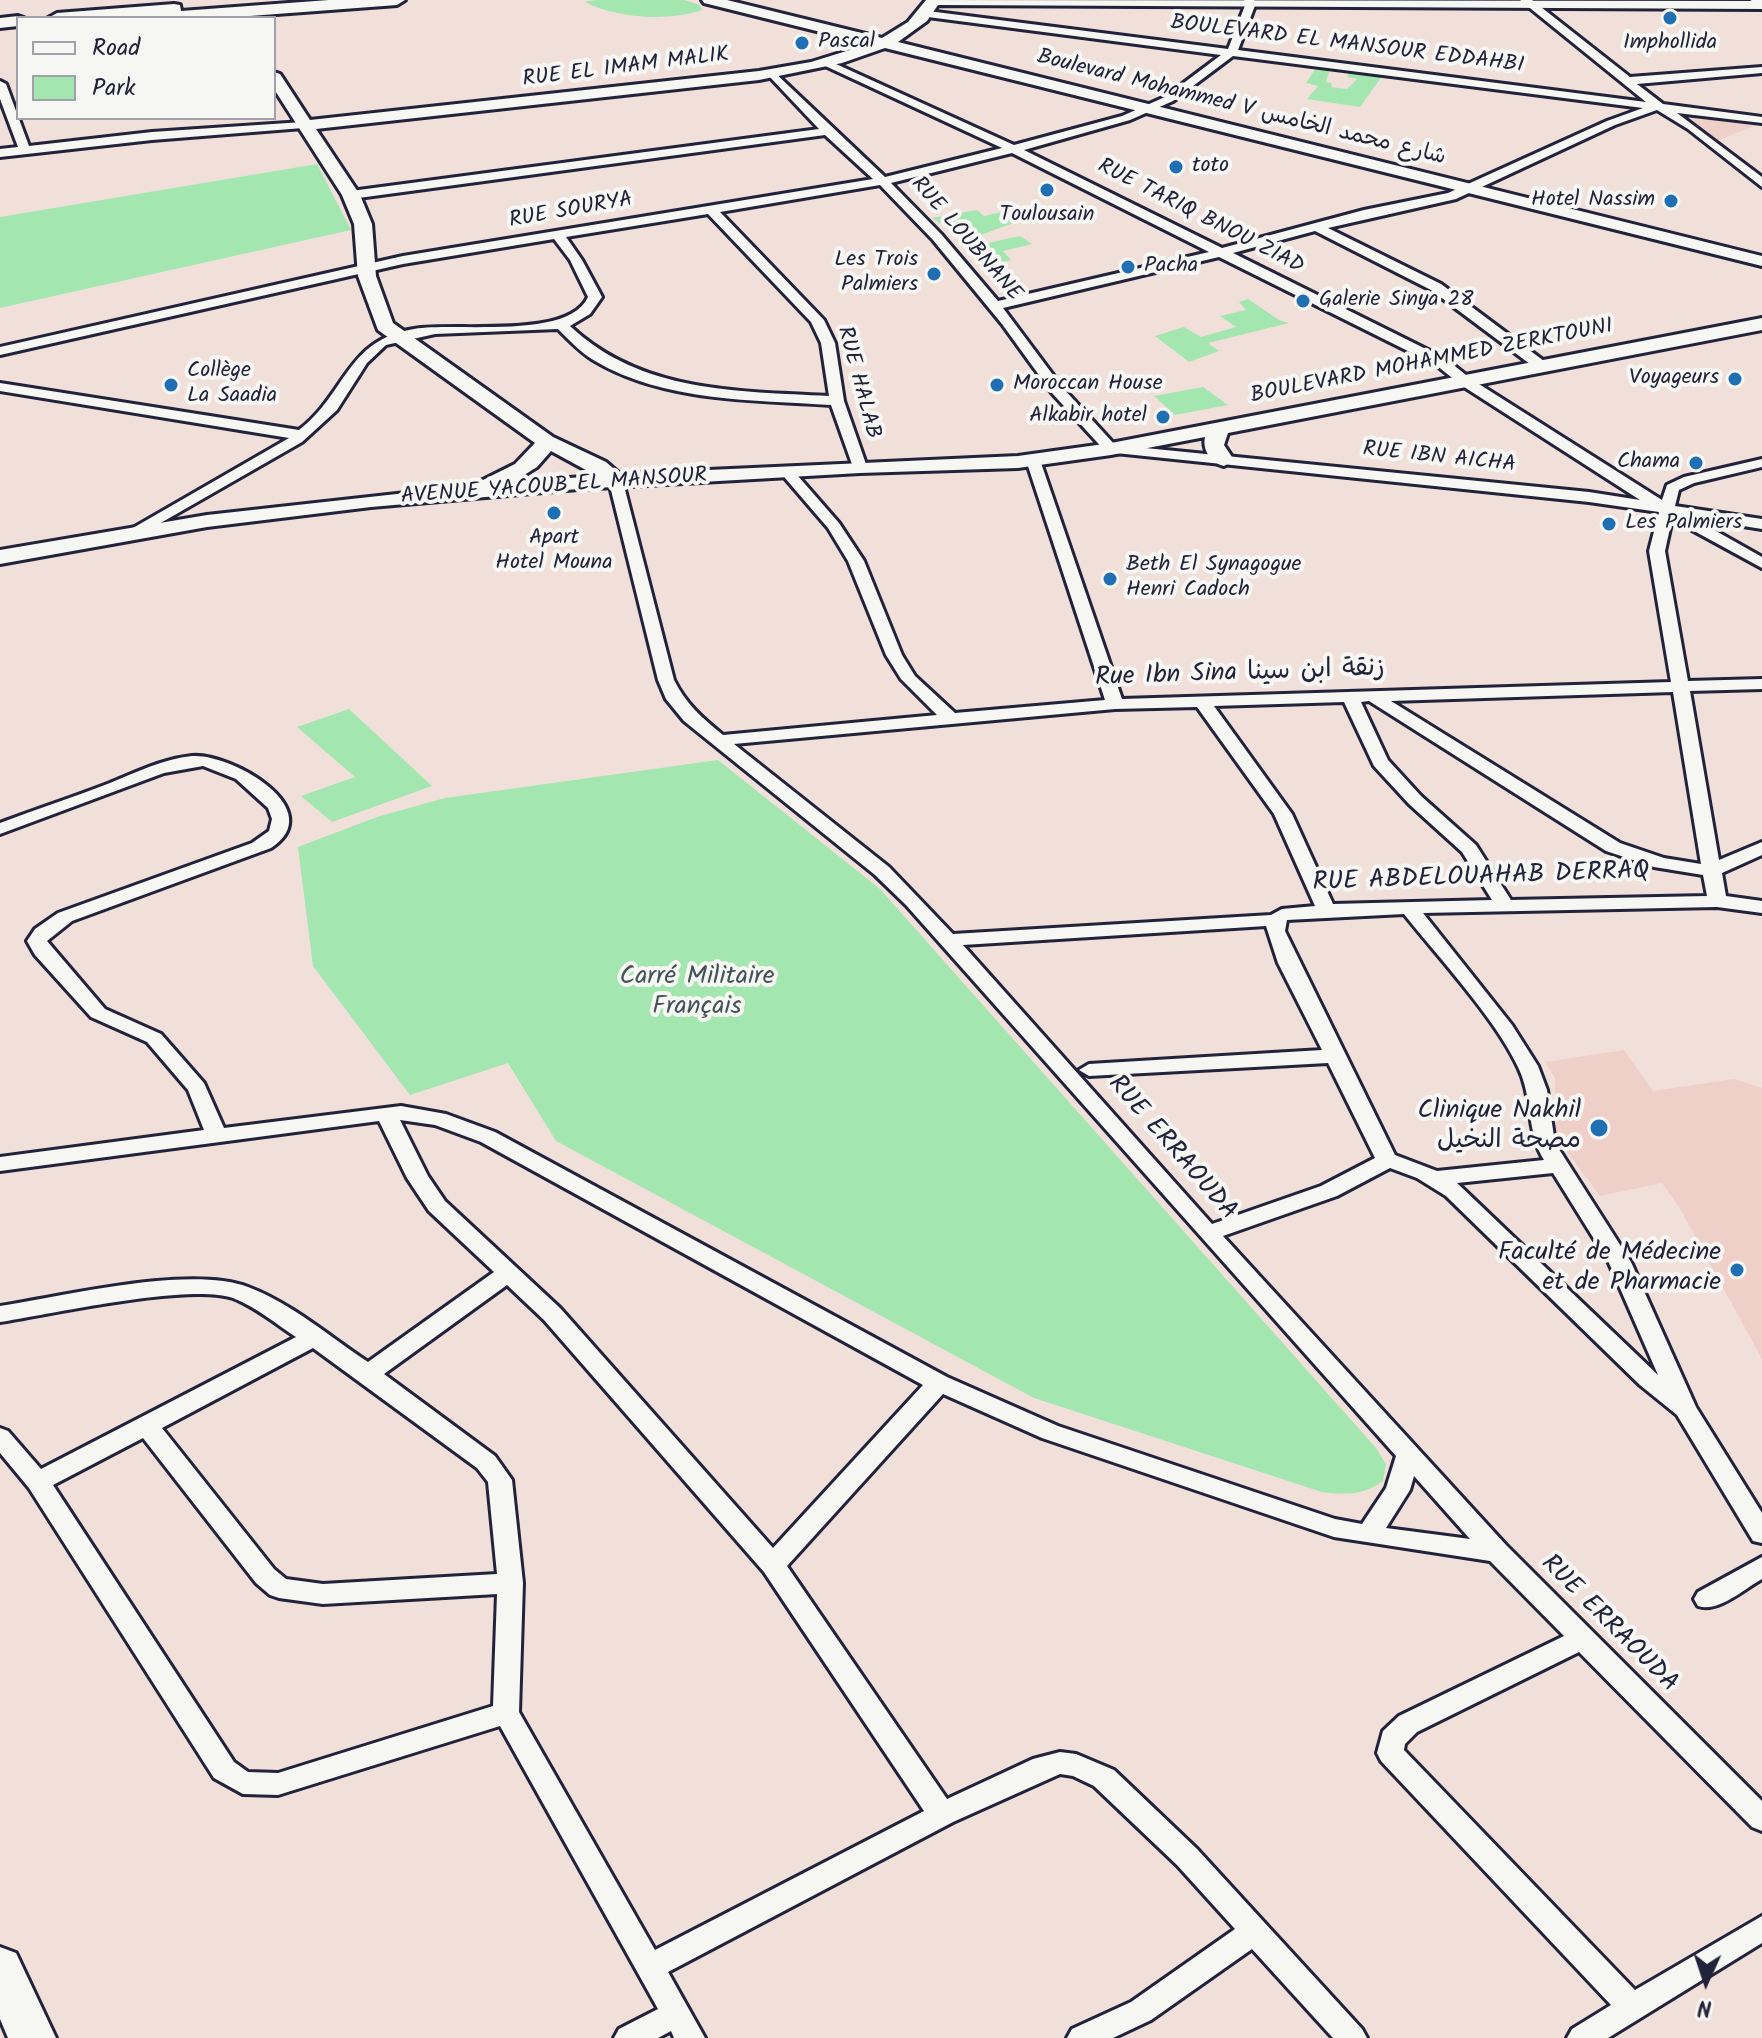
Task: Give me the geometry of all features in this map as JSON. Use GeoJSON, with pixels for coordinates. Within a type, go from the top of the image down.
{"type":"FeatureCollection","features":[{"type":"Feature","properties":{"kind":"main road"},"geometry":{"type":"LineString","coordinates":[[78,16],[289,0]]}},
{"type":"Feature","properties":{"kind":"main road"},"geometry":{"type":"LineString","coordinates":[[152,9],[236,15],[397,0]]}},
{"type":"Feature","properties":{"kind":"main road"},"geometry":{"type":"LineString","coordinates":[[0,1968],[32,2038]]}},
{"type":"Feature","properties":{"kind":"street","name":"Boulevard Mohammed V شارع محمد الخامس"},"geometry":{"type":"LineString","coordinates":[[709,0],[1762,261]]}},
{"type":"Feature","properties":{"kind":"street"},"geometry":{"type":"LineString","coordinates":[[1755,0],[1762,4]]}},
{"type":"Feature","properties":{"kind":"street"},"geometry":{"type":"LineString","coordinates":[[931,5],[1250,2],[1762,4]]}},
{"type":"Feature","properties":{"kind":"street"},"geometry":{"type":"LineString","coordinates":[[1232,52],[1250,2]]}},
{"type":"Feature","properties":{"kind":"street"},"geometry":{"type":"LineString","coordinates":[[1527,2],[1762,183]]}},
{"type":"Feature","properties":{"kind":"street","name":"RUE EL IMAM MALIK"},"geometry":{"type":"LineString","coordinates":[[303,125],[525,105],[772,73],[825,62],[881,43],[931,5]]}},
{"type":"Feature","properties":{"kind":"street","name":"BOULEVARD EL MANSOUR EDDAHBI"},"geometry":{"type":"LineString","coordinates":[[931,5],[1232,52],[1762,120]]}},
{"type":"Feature","properties":{"kind":"street","name":"RUE SOURYA"},"geometry":{"type":"LineString","coordinates":[[0,351],[366,268],[883,181],[1013,149],[1148,110],[1169,99],[1232,52]]}},
{"type":"Feature","properties":{"kind":"street","name":"RUE TARIQ BNOU ZIAD"},"geometry":{"type":"LineString","coordinates":[[825,62],[1013,149],[1441,362],[1466,382],[1665,509],[1762,563]]}},
{"type":"Feature","properties":{"kind":"street"},"geometry":{"type":"LineString","coordinates":[[1627,81],[1762,70]]}},
{"type":"Feature","properties":{"kind":"street","name":"RUE LOUBNANE"},"geometry":{"type":"LineString","coordinates":[[772,73],[937,237],[1057,390],[1111,449]]}},
{"type":"Feature","properties":{"kind":"street"},"geometry":{"type":"LineString","coordinates":[[276,80],[351,195],[363,224],[366,268],[385,326],[488,398],[545,445],[599,466],[616,482]]}},
{"type":"Feature","properties":{"kind":"street"},"geometry":{"type":"LineString","coordinates":[[0,84],[24,148]]}},
{"type":"Feature","properties":{"kind":"street"},"geometry":{"type":"LineString","coordinates":[[994,306],[1219,253],[1315,226],[1452,196],[1611,123],[1660,107]]}},
{"type":"Feature","properties":{"kind":"street"},"geometry":{"type":"LineString","coordinates":[[0,153],[24,148],[303,125]]}},
{"type":"Feature","properties":{"kind":"street"},"geometry":{"type":"LineString","coordinates":[[351,195],[827,131]]}},
{"type":"Feature","properties":{"kind":"street","name":"RUE HALAB"},"geometry":{"type":"LineString","coordinates":[[710,209],[817,320],[828,343],[837,401],[860,467]]}},
{"type":"Feature","properties":{"kind":"street"},"geometry":{"type":"LineString","coordinates":[[1315,226],[1436,287],[1543,367]]}},
{"type":"Feature","properties":{"kind":"street"},"geometry":{"type":"LineString","coordinates":[[131,535],[236,477],[300,435],[323,417],[341,396],[369,349],[396,336],[561,325],[585,312],[595,297],[576,260],[558,235]]}},
{"type":"Feature","properties":{"kind":"street","name":"BOULEVARD MOHAMMED ZERKTOUNI"},"geometry":{"type":"LineString","coordinates":[[1111,449],[1762,324]]}},
{"type":"Feature","properties":{"kind":"street"},"geometry":{"type":"LineString","coordinates":[[561,325],[609,363],[650,378],[722,392],[837,401]]}},
{"type":"Feature","properties":{"kind":"street"},"geometry":{"type":"LineString","coordinates":[[0,387],[300,435]]}},
{"type":"Feature","properties":{"kind":"street"},"geometry":{"type":"LineString","coordinates":[[1220,429],[1213,444],[1216,453],[1224,460]]}},
{"type":"Feature","properties":{"kind":"street"},"geometry":{"type":"LineString","coordinates":[[545,445],[558,470],[578,483]]}},
{"type":"Feature","properties":{"kind":"street"},"geometry":{"type":"LineString","coordinates":[[465,492],[521,470],[545,445]]}},
{"type":"Feature","properties":{"kind":"street","name":"AVENUE YACOUB EL MANSOUR"},"geometry":{"type":"LineString","coordinates":[[0,557],[207,521],[465,492],[786,471],[1033,460],[1111,449]]}},
{"type":"Feature","properties":{"kind":"street","name":"RUE IBN AICHA"},"geometry":{"type":"LineString","coordinates":[[1111,449],[1589,497],[1762,524]]}},
{"type":"Feature","properties":{"kind":"street"},"geometry":{"type":"LineString","coordinates":[[1033,460],[1115,704]]}},
{"type":"Feature","properties":{"kind":"street"},"geometry":{"type":"LineString","coordinates":[[1717,901],[1657,551],[1672,488],[1689,480],[1762,463]]}},
{"type":"Feature","properties":{"kind":"street"},"geometry":{"type":"LineString","coordinates":[[786,471],[834,526],[856,561],[894,655],[909,679],[951,719]]}},
{"type":"Feature","properties":{"kind":"street","name":"RUE ERRAOUDA"},"geometry":{"type":"LineString","coordinates":[[616,482],[666,680],[675,699],[690,717],[882,871],[948,940],[1497,1552],[1762,1819]]}},
{"type":"Feature","properties":{"kind":"street","name":"Rue Ibn Sina زنقة ابن سينا"},"geometry":{"type":"LineString","coordinates":[[721,740],[1115,704],[1762,684]]}},
{"type":"Feature","properties":{"kind":"street"},"geometry":{"type":"LineString","coordinates":[[1373,696],[1613,847],[1661,863],[1711,871],[1762,848]]}},
{"type":"Feature","properties":{"kind":"street"},"geometry":{"type":"LineString","coordinates":[[1350,697],[1380,762],[1415,800],[1469,849],[1504,904]]}},
{"type":"Feature","properties":{"kind":"street"},"geometry":{"type":"LineString","coordinates":[[1202,702],[1283,814],[1326,910]]}},
{"type":"Feature","properties":{"kind":"street"},"geometry":{"type":"LineString","coordinates":[[0,829],[159,770],[202,761],[234,769],[249,778],[281,815],[278,831],[259,847],[65,917],[42,933],[37,941],[50,961],[98,1013],[154,1038],[197,1088],[216,1135]]}},
{"type":"Feature","properties":{"kind":"street","name":"RUE ABDELOUAHAB DERRAQ"},"geometry":{"type":"LineString","coordinates":[[948,940],[1276,920],[1282,915],[1326,910],[1717,901],[1762,907]]}},
{"type":"Feature","properties":{"kind":"street"},"geometry":{"type":"LineString","coordinates":[[1410,909],[1505,1029],[1528,1066],[1537,1090],[1544,1143],[1620,1262],[1685,1409],[1762,1534]]}},
{"type":"Feature","properties":{"kind":"street"},"geometry":{"type":"LineString","coordinates":[[1276,920],[1275,931],[1288,963],[1387,1160],[1433,1178],[1454,1191],[1648,1379],[1685,1409]]}},
{"type":"Feature","properties":{"kind":"street"},"geometry":{"type":"LineString","coordinates":[[1089,1070],[1335,1056]]}},
{"type":"Feature","properties":{"kind":"street"},"geometry":{"type":"LineString","coordinates":[[0,1164],[386,1113],[417,1112],[446,1119],[488,1137],[939,1383],[1050,1432],[1334,1528],[1497,1552]]}},
{"type":"Feature","properties":{"kind":"street"},"geometry":{"type":"LineString","coordinates":[[386,1113],[418,1178],[437,1206],[552,1314],[773,1565],[941,1813]]}},
{"type":"Feature","properties":{"kind":"street"},"geometry":{"type":"LineString","coordinates":[[1208,1233],[1339,1185],[1379,1168],[1387,1160]]}},
{"type":"Feature","properties":{"kind":"street"},"geometry":{"type":"LineString","coordinates":[[1433,1178],[1556,1166]]}},
{"type":"Feature","properties":{"kind":"street"},"geometry":{"type":"LineString","coordinates":[[368,1374],[509,1272]]}},
{"type":"Feature","properties":{"kind":"street"},"geometry":{"type":"LineString","coordinates":[[0,1314],[177,1287],[215,1286],[242,1293],[368,1374],[486,1462],[500,1480],[510,1583],[506,1713],[582,1850],[652,1966],[683,2026],[629,2038]]}},
{"type":"Feature","properties":{"kind":"street"},"geometry":{"type":"LineString","coordinates":[[38,1482],[312,1339]]}},
{"type":"Feature","properties":{"kind":"street"},"geometry":{"type":"LineString","coordinates":[[773,1565],[939,1383]]}},
{"type":"Feature","properties":{"kind":"street"},"geometry":{"type":"LineString","coordinates":[[147,1426],[265,1576],[279,1588],[323,1594],[510,1583]]}},
{"type":"Feature","properties":{"kind":"street"},"geometry":{"type":"LineString","coordinates":[[0,1437],[38,1482],[224,1770],[243,1783],[278,1784],[506,1713]]}},
{"type":"Feature","properties":{"kind":"street"},"geometry":{"type":"LineString","coordinates":[[1368,1535],[1398,1490],[1408,1454]]}},
{"type":"Feature","properties":{"kind":"street"},"geometry":{"type":"LineString","coordinates":[[1707,1599],[1762,1567]]}},
{"type":"Feature","properties":{"kind":"street"},"geometry":{"type":"LineString","coordinates":[[1581,1639],[1408,1724],[1392,1739],[1390,1753],[1632,2007]]}},
{"type":"Feature","properties":{"kind":"street"},"geometry":{"type":"LineString","coordinates":[[652,1966],[941,1813],[1043,1767],[1060,1763],[1091,1770],[1104,1778],[1187,1857],[1352,2038]]}},
{"type":"Feature","properties":{"kind":"street"},"geometry":{"type":"LineString","coordinates":[[1582,2038],[1762,1928]]}},
{"type":"Feature","properties":{"kind":"street"},"geometry":{"type":"LineString","coordinates":[[1082,2038],[1141,2011],[1255,1931]]}},
{"type":"Feature","properties":{"kind":"shaded area"},"geometry":{"type":"Polygon","coordinates":[[[1695,115],[1760,124],[1716,141],[1686,118],[1695,115]]]}},
{"type":"Feature","properties":{"kind":"shaded area"},"geometry":{"type":"Polygon","coordinates":[[[1624,1050],[1653,1091],[1734,1079],[1762,1088],[1762,1359],[1679,1207],[1662,1183],[1600,1196],[1556,1137],[1555,1078],[1545,1062],[1624,1050]]]}},
{"type":"Feature","properties":{"kind":"green space"},"geometry":{"type":"Polygon","coordinates":[[[684,0],[700,5],[702,10],[674,16],[627,15],[585,2],[684,0]]]}},
{"type":"Feature","properties":{"kind":"green space"},"geometry":{"type":"Polygon","coordinates":[[[1317,66],[1330,69],[1326,82],[1332,83],[1331,87],[1347,89],[1357,79],[1347,77],[1350,71],[1383,75],[1360,107],[1307,99],[1318,86],[1306,83],[1317,66]]]}},
{"type":"Feature","properties":{"kind":"green space"},"geometry":{"type":"Polygon","coordinates":[[[317,164],[351,230],[0,308],[0,217],[317,164]]]}},
{"type":"Feature","properties":{"kind":"green space"},"geometry":{"type":"Polygon","coordinates":[[[977,210],[984,216],[1009,210],[1030,217],[975,237],[988,243],[1020,236],[1032,244],[1003,251],[1011,260],[985,266],[955,233],[932,218],[977,210]]]}},
{"type":"Feature","properties":{"kind":"green space"},"geometry":{"type":"Polygon","coordinates":[[[1248,299],[1279,320],[1289,323],[1208,343],[1219,351],[1189,362],[1155,336],[1184,327],[1201,337],[1236,327],[1220,316],[1246,310],[1239,302],[1248,299]]]}},
{"type":"Feature","properties":{"kind":"green space"},"geometry":{"type":"Polygon","coordinates":[[[1203,387],[1228,405],[1175,415],[1154,396],[1203,387]]]}},
{"type":"Feature","properties":{"kind":"green space"},"geometry":{"type":"Polygon","coordinates":[[[349,709],[432,786],[332,822],[301,796],[355,777],[297,727],[349,709]]]}},
{"type":"Feature","properties":{"kind":"green space","name":"Carré Militaire Français"},"geometry":{"type":"Polygon","coordinates":[[[718,760],[880,889],[1376,1448],[1386,1464],[1383,1481],[1354,1493],[1322,1492],[1034,1398],[556,1141],[508,1063],[410,1095],[313,966],[298,847],[377,817],[445,798],[718,760]]]}},
{"type":"Feature","properties":{"kind":"place","name":"Imphollida"},"geometry":{"type":"Point","coordinates":[1670,18]}},
{"type":"Feature","properties":{"kind":"place","name":"Pascal"},"geometry":{"type":"Point","coordinates":[802,43]}},
{"type":"Feature","properties":{"kind":"place","name":"toto"},"geometry":{"type":"Point","coordinates":[1176,167]}},
{"type":"Feature","properties":{"kind":"place","name":"Toulousain"},"geometry":{"type":"Point","coordinates":[1047,190]}},
{"type":"Feature","properties":{"kind":"place","name":"Hotel Nassim"},"geometry":{"type":"Point","coordinates":[1671,201]}},
{"type":"Feature","properties":{"kind":"place","name":"Pacha"},"geometry":{"type":"Point","coordinates":[1128,267]}},
{"type":"Feature","properties":{"kind":"place","name":"Les Trois Palmiers"},"geometry":{"type":"Point","coordinates":[934,274]}},
{"type":"Feature","properties":{"kind":"place","name":"Galerie Sinya 28"},"geometry":{"type":"Point","coordinates":[1303,301]}},
{"type":"Feature","properties":{"kind":"place","name":"Voyageurs"},"geometry":{"type":"Point","coordinates":[1735,379]}},
{"type":"Feature","properties":{"kind":"place","name":"Collège La Saadia"},"geometry":{"type":"Point","coordinates":[171,385]}},
{"type":"Feature","properties":{"kind":"place","name":"Moroccan House"},"geometry":{"type":"Point","coordinates":[997,385]}},
{"type":"Feature","properties":{"kind":"place","name":"Alkabir hotel"},"geometry":{"type":"Point","coordinates":[1163,417]}},
{"type":"Feature","properties":{"kind":"place","name":"Chama"},"geometry":{"type":"Point","coordinates":[1696,463]}},
{"type":"Feature","properties":{"kind":"place","name":"Apart Hotel Mouna"},"geometry":{"type":"Point","coordinates":[554,513]}},
{"type":"Feature","properties":{"kind":"place","name":"Les Palmiers"},"geometry":{"type":"Point","coordinates":[1609,524]}},
{"type":"Feature","properties":{"kind":"place","name":"Beth El Synagogue Henri Cadoch"},"geometry":{"type":"Point","coordinates":[1110,579]}},
{"type":"Feature","properties":{"kind":"place","name":"Clinique Nakhil مصحة النخيل"},"geometry":{"type":"Point","coordinates":[1599,1128]}},
{"type":"Feature","properties":{"kind":"place","name":"Faculté de Médecine et de Pharmacie"},"geometry":{"type":"Point","coordinates":[1737,1270]}}]}
